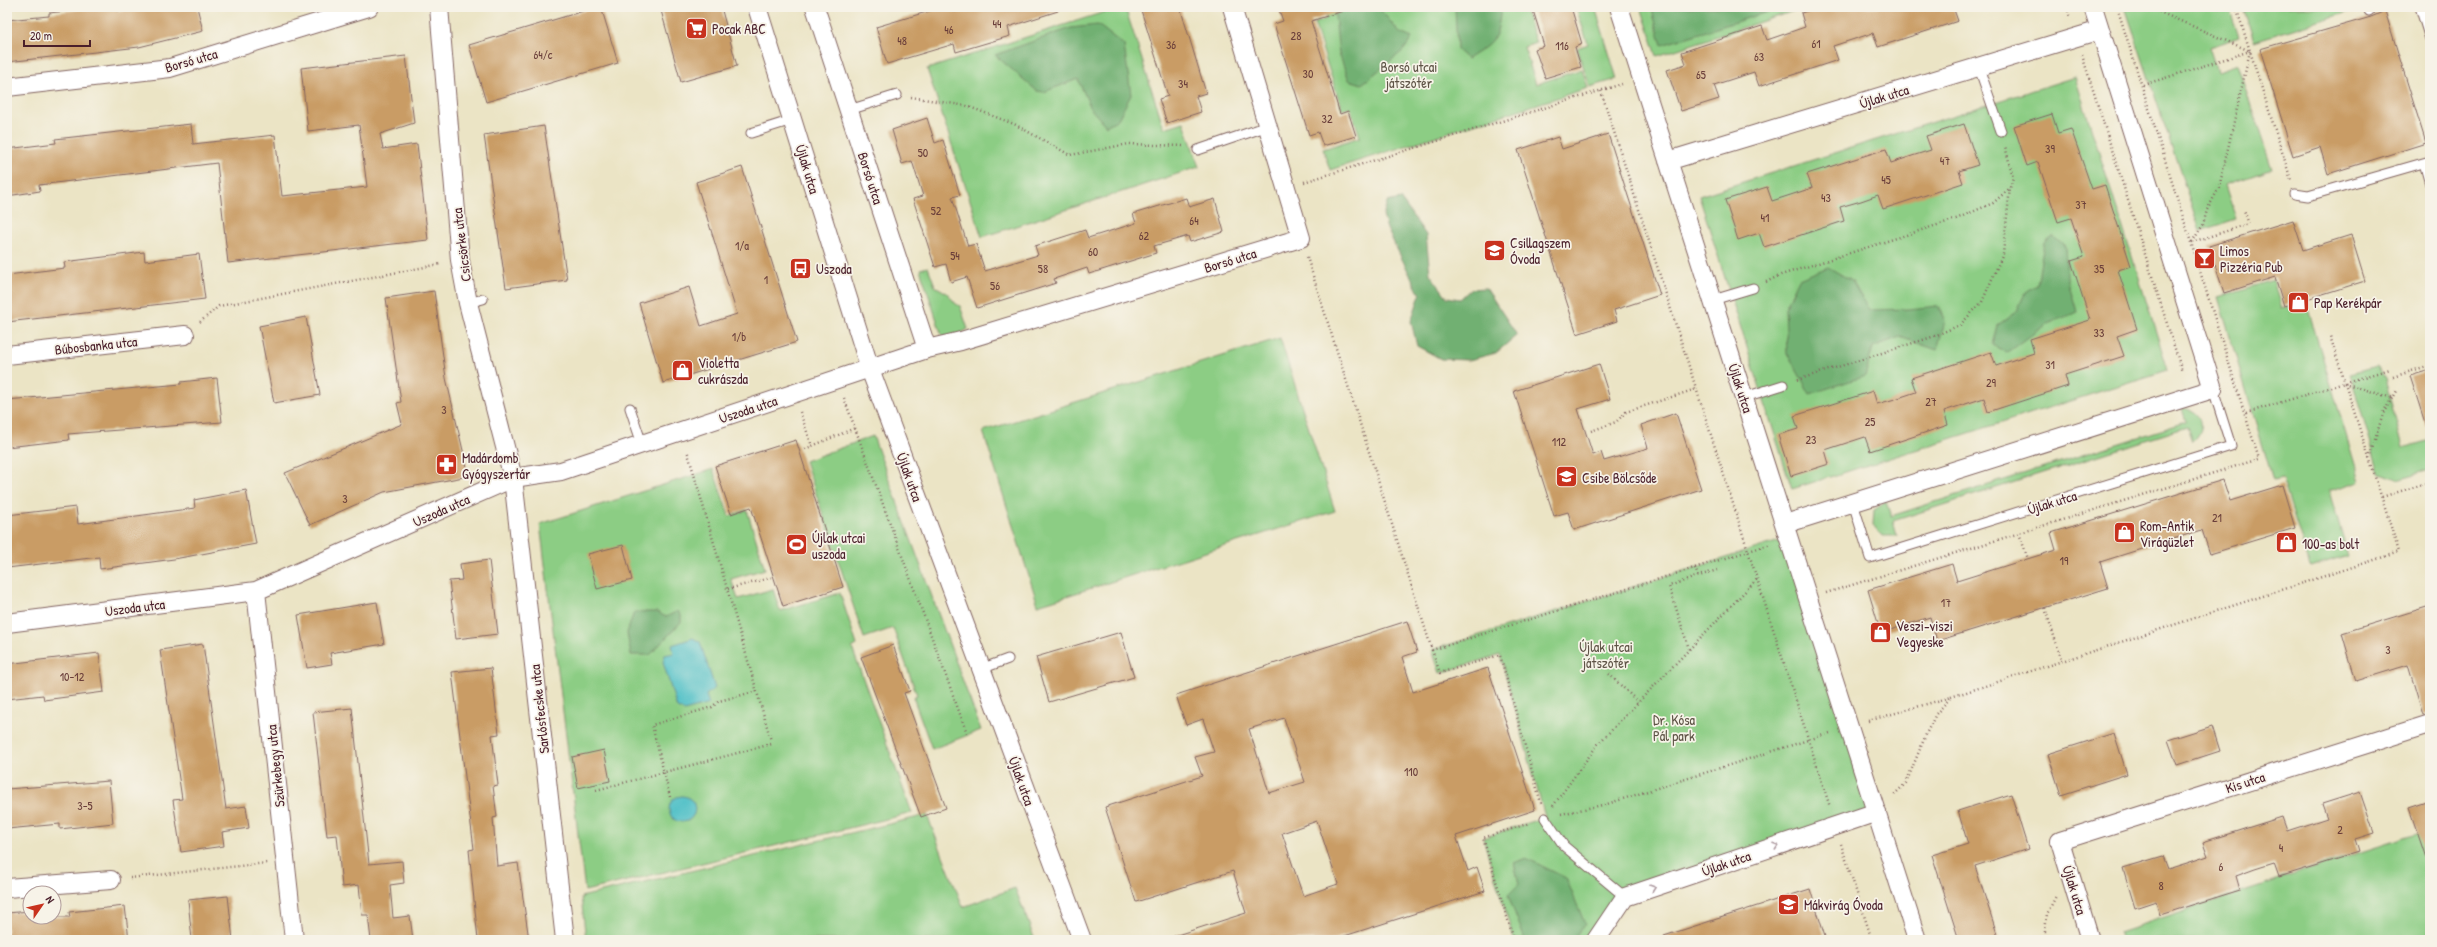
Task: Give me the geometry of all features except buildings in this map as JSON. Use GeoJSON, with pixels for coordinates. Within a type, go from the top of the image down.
{"type":"FeatureCollection","features":[{"type":"Feature","properties":{"kind":"street","name":"Borsó utca"},"geometry":{"type":"LineString","coordinates":[[7,87],[170,68],[369,7]]}},
{"type":"Feature","properties":{"kind":"street","name":"Csicsörke utca"},"geometry":{"type":"LineString","coordinates":[[440,7],[460,260],[476,301],[513,478]]}},
{"type":"Feature","properties":{"kind":"street","name":"Újlak utca"},"geometry":{"type":"LineString","coordinates":[[757,7],[870,369],[1082,940]]}},
{"type":"Feature","properties":{"kind":"street","name":"Borsó utca"},"geometry":{"type":"LineString","coordinates":[[815,7],[927,349]]}},
{"type":"Feature","properties":{"kind":"street"},"geometry":{"type":"LineString","coordinates":[[1232,7],[1301,238]]}},
{"type":"Feature","properties":{"kind":"street","name":"Újlak utca"},"geometry":{"type":"LineString","coordinates":[[1619,7],[1745,397],[1917,940]]}},
{"type":"Feature","properties":{"kind":"street","name":"Újlak utca"},"geometry":{"type":"LineString","coordinates":[[2093,7],[2212,389]]}},
{"type":"Feature","properties":{"kind":"street","name":"Újlak utca"},"geometry":{"type":"LineString","coordinates":[[1668,161],[1979,68],[2100,30]]}},
{"type":"Feature","properties":{"kind":"street","name":"Borsó utca"},"geometry":{"type":"LineString","coordinates":[[870,369],[927,349],[961,341],[1301,238]]}},
{"type":"Feature","properties":{"kind":"street","name":"Búbosbanka utca"},"geometry":{"type":"LineString","coordinates":[[7,355],[185,336]]}},
{"type":"Feature","properties":{"kind":"street","name":"Uszoda utca"},"geometry":{"type":"LineString","coordinates":[[7,623],[256,591],[513,478],[561,471],[870,369]]}},
{"type":"Feature","properties":{"kind":"street"},"geometry":{"type":"LineString","coordinates":[[1787,531],[1853,503],[2212,389]]}},
{"type":"Feature","properties":{"kind":"street","name":"Sarlósfecske utca"},"geometry":{"type":"LineString","coordinates":[[513,478],[566,940]]}},
{"type":"Feature","properties":{"kind":"street","name":"Szürkebegy utca"},"geometry":{"type":"LineString","coordinates":[[256,591],[294,940]]}},
{"type":"Feature","properties":{"kind":"street","name":"Kis utca"},"geometry":{"type":"LineString","coordinates":[[2060,841],[2430,724]]}},
{"type":"Feature","properties":{"kind":"street","name":"Újlak utca"},"geometry":{"type":"LineString","coordinates":[[1625,897],[1877,812]]}},
{"type":"Feature","properties":{"kind":"street","name":"Újlak utca"},"geometry":{"type":"LineString","coordinates":[[2060,841],[2090,940]]}},
{"type":"Feature","properties":{"kind":"street"},"geometry":{"type":"LineString","coordinates":[[7,888],[111,880]]}},
{"type":"Feature","properties":{"kind":"street"},"geometry":{"type":"LineString","coordinates":[[1596,940],[1625,897]]}},
{"type":"Feature","properties":{"kind":"lane"},"geometry":{"type":"LineString","coordinates":[[2420,7],[2430,39]]}},
{"type":"Feature","properties":{"kind":"lane"},"geometry":{"type":"LineString","coordinates":[[1979,68],[2001,131]]}},
{"type":"Feature","properties":{"kind":"lane"},"geometry":{"type":"LineString","coordinates":[[849,110],[897,95]]}},
{"type":"Feature","properties":{"kind":"lane"},"geometry":{"type":"LineString","coordinates":[[751,133],[792,120]]}},
{"type":"Feature","properties":{"kind":"lane"},"geometry":{"type":"LineString","coordinates":[[1198,150],[1268,126]]}},
{"type":"Feature","properties":{"kind":"lane"},"geometry":{"type":"LineString","coordinates":[[2295,194],[2308,196],[2427,162],[2430,184]]}},
{"type":"Feature","properties":{"kind":"lane"},"geometry":{"type":"LineString","coordinates":[[1713,300],[1753,288]]}},
{"type":"Feature","properties":{"kind":"lane"},"geometry":{"type":"LineString","coordinates":[[1745,397],[1783,385]]}},
{"type":"Feature","properties":{"kind":"lane","name":"Újlak utca"},"geometry":{"type":"LineString","coordinates":[[1853,503],[1870,558],[2231,446],[2212,389]]}},
{"type":"Feature","properties":{"kind":"lane"},"geometry":{"type":"LineString","coordinates":[[630,408],[642,444]]}},
{"type":"Feature","properties":{"kind":"lane"},"geometry":{"type":"LineString","coordinates":[[981,668],[1008,659]]}},
{"type":"Feature","properties":{"kind":"lane"},"geometry":{"type":"LineString","coordinates":[[1545,818],[1564,846],[1625,897]]}},
{"type":"Feature","properties":{"kind":"path"},"geometry":{"type":"LineString","coordinates":[[2067,7],[2182,371]]}},
{"type":"Feature","properties":{"kind":"path"},"geometry":{"type":"LineString","coordinates":[[1809,599],[2259,459],[2246,413],[2143,85],[2117,7]]}},
{"type":"Feature","properties":{"kind":"path"},"geometry":{"type":"LineString","coordinates":[[2148,7],[2250,51]]}},
{"type":"Feature","properties":{"kind":"path"},"geometry":{"type":"LineString","coordinates":[[2236,7],[2295,194]]}},
{"type":"Feature","properties":{"kind":"path"},"geometry":{"type":"LineString","coordinates":[[2119,93],[2250,51]]}},
{"type":"Feature","properties":{"kind":"path"},"geometry":{"type":"LineString","coordinates":[[2192,242],[2202,225],[2207,210],[2219,188],[2250,51]]}},
{"type":"Feature","properties":{"kind":"path"},"geometry":{"type":"LineString","coordinates":[[1286,187],[1642,78]]}},
{"type":"Feature","properties":{"kind":"path"},"geometry":{"type":"LineString","coordinates":[[1601,91],[1872,940]]}},
{"type":"Feature","properties":{"kind":"path"},"geometry":{"type":"LineString","coordinates":[[897,95],[967,106],[1014,124],[1070,155],[1129,144],[1180,145],[1198,150]]}},
{"type":"Feature","properties":{"kind":"path"},"geometry":{"type":"LineString","coordinates":[[1783,385],[1932,337],[1960,325],[1982,302],[2003,254],[2010,188],[2014,177],[2001,131]]}},
{"type":"Feature","properties":{"kind":"path"},"geometry":{"type":"LineString","coordinates":[[1753,288],[1781,275],[1956,219],[1993,203],[2010,188]]}},
{"type":"Feature","properties":{"kind":"path"},"geometry":{"type":"LineString","coordinates":[[2192,242],[2249,224],[2244,210]]}},
{"type":"Feature","properties":{"kind":"path"},"geometry":{"type":"LineString","coordinates":[[1301,238],[1440,673],[1500,655],[1545,818]]}},
{"type":"Feature","properties":{"kind":"path"},"geometry":{"type":"LineString","coordinates":[[185,336],[219,306],[460,260]]}},
{"type":"Feature","properties":{"kind":"path"},"geometry":{"type":"LineString","coordinates":[[1514,940],[1483,838],[1545,818],[1606,804],[1849,727],[1951,697],[2399,552],[2343,383],[2330,336]]}},
{"type":"Feature","properties":{"kind":"path"},"geometry":{"type":"LineString","coordinates":[[2393,376],[2430,365]]}},
{"type":"Feature","properties":{"kind":"path"},"geometry":{"type":"LineString","coordinates":[[2246,413],[2390,369]]}},
{"type":"Feature","properties":{"kind":"path"},"geometry":{"type":"LineString","coordinates":[[838,380],[968,736]]}},
{"type":"Feature","properties":{"kind":"path"},"geometry":{"type":"LineString","coordinates":[[2343,383],[2392,398]]}},
{"type":"Feature","properties":{"kind":"path"},"geometry":{"type":"LineString","coordinates":[[1591,431],[1616,422],[1626,412],[1696,389]]}},
{"type":"Feature","properties":{"kind":"path"},"geometry":{"type":"LineString","coordinates":[[2369,459],[2383,414],[2396,389]]}},
{"type":"Feature","properties":{"kind":"path"},"geometry":{"type":"LineString","coordinates":[[794,394],[812,446]]}},
{"type":"Feature","properties":{"kind":"path"},"geometry":{"type":"LineString","coordinates":[[805,449],[855,428]]}},
{"type":"Feature","properties":{"kind":"path"},"geometry":{"type":"LineString","coordinates":[[596,790],[772,744],[681,431]]}},
{"type":"Feature","properties":{"kind":"path"},"geometry":{"type":"LineString","coordinates":[[2382,497],[2430,482]]}},
{"type":"Feature","properties":{"kind":"path"},"geometry":{"type":"LineString","coordinates":[[1432,650],[1748,551],[1787,531]]}},
{"type":"Feature","properties":{"kind":"path"},"geometry":{"type":"LineString","coordinates":[[2020,533],[2028,559]]}},
{"type":"Feature","properties":{"kind":"path"},"geometry":{"type":"LineString","coordinates":[[1695,568],[1698,576]]}},
{"type":"Feature","properties":{"kind":"path"},"geometry":{"type":"LineString","coordinates":[[1689,649],[1669,586],[1717,570]]}},
{"type":"Feature","properties":{"kind":"path"},"geometry":{"type":"LineString","coordinates":[[728,589],[774,577]]}},
{"type":"Feature","properties":{"kind":"path"},"geometry":{"type":"LineString","coordinates":[[1545,818],[1598,744],[1757,579]]}},
{"type":"Feature","properties":{"kind":"path"},"geometry":{"type":"LineString","coordinates":[[2045,608],[2062,661]]}},
{"type":"Feature","properties":{"kind":"path"},"geometry":{"type":"LineString","coordinates":[[1610,674],[1638,702]]}},
{"type":"Feature","properties":{"kind":"path"},"geometry":{"type":"LineString","coordinates":[[670,797],[652,725],[712,707],[719,701],[757,691]]}},
{"type":"Feature","properties":{"kind":"path"},"geometry":{"type":"LineString","coordinates":[[1877,812],[1906,783],[1936,714],[1951,697]]}},
{"type":"Feature","properties":{"kind":"path"},"geometry":{"type":"LineString","coordinates":[[111,880],[285,861]]}},
{"type":"Feature","properties":{"kind":"path"},"geometry":{"type":"LineString","coordinates":[[2044,940],[2047,914],[2059,890],[2071,878]]}},
{"type":"Feature","properties":{"kind":"green space"},"geometry":{"type":"Polygon","coordinates":[[[1120,7],[1125,7],[1164,128],[1184,122],[1199,167],[982,237],[927,69],[1120,7]]]}},
{"type":"Feature","properties":{"kind":"green space","name":"Borsó utcai játszótér"},"geometry":{"type":"Polygon","coordinates":[[[1322,7],[1524,7],[1536,43],[1524,47],[1536,84],[1582,69],[1588,88],[1330,170],[1323,149],[1360,137],[1350,107],[1342,110],[1314,23],[1326,19],[1322,7]]]}},
{"type":"Feature","properties":{"kind":"green space"},"geometry":{"type":"Polygon","coordinates":[[[1334,7],[1378,7],[1400,33],[1412,38],[1404,50],[1362,84],[1349,80],[1339,54],[1334,7]]]}},
{"type":"Feature","properties":{"kind":"green space"},"geometry":{"type":"Polygon","coordinates":[[[1455,7],[1501,7],[1498,27],[1493,39],[1484,48],[1467,59],[1457,50],[1455,7]]]}},
{"type":"Feature","properties":{"kind":"green space"},"geometry":{"type":"Polygon","coordinates":[[[1576,7],[1595,7],[1617,79],[1590,87],[1577,48],[1588,44],[1576,7]]]}},
{"type":"Feature","properties":{"kind":"green space"},"geometry":{"type":"Polygon","coordinates":[[[1641,7],[1806,7],[1657,56],[1641,7]]]}},
{"type":"Feature","properties":{"kind":"green space"},"geometry":{"type":"Polygon","coordinates":[[[1651,7],[1783,7],[1662,45],[1651,7]]]}},
{"type":"Feature","properties":{"kind":"green space"},"geometry":{"type":"Polygon","coordinates":[[[2125,7],[2229,7],[2239,37],[2209,47],[2217,71],[2237,64],[2272,169],[2225,185],[2236,219],[2200,231],[2125,7]]]}},
{"type":"Feature","properties":{"kind":"green space"},"geometry":{"type":"Polygon","coordinates":[[[2243,7],[2358,7],[2358,9],[2254,41],[2243,7]]]}},
{"type":"Feature","properties":{"kind":"green space"},"geometry":{"type":"Polygon","coordinates":[[[1098,25],[1124,45],[1131,95],[1118,119],[1106,126],[1091,109],[1078,79],[1044,92],[1037,91],[995,55],[1071,28],[1098,25]]]}},
{"type":"Feature","properties":{"kind":"green space"},"geometry":{"type":"Polygon","coordinates":[[[2075,77],[2168,370],[1792,489],[1699,196],[2075,77]]]}},
{"type":"Feature","properties":{"kind":"green space"},"geometry":{"type":"Polygon","coordinates":[[[1401,199],[1426,235],[1430,274],[1447,297],[1460,299],[1471,289],[1486,288],[1517,335],[1496,353],[1469,360],[1441,359],[1417,346],[1411,321],[1420,295],[1387,229],[1383,216],[1387,202],[1401,199]]]}},
{"type":"Feature","properties":{"kind":"green space"},"geometry":{"type":"Polygon","coordinates":[[[2053,236],[2065,247],[2067,277],[2077,312],[2045,325],[2007,353],[1993,345],[1998,325],[2017,311],[2025,293],[2037,285],[2044,243],[2053,236]]]}},
{"type":"Feature","properties":{"kind":"green space"},"geometry":{"type":"Polygon","coordinates":[[[928,267],[935,286],[947,293],[956,304],[960,306],[968,329],[953,338],[942,336],[920,269],[928,267]]]}},
{"type":"Feature","properties":{"kind":"green space"},"geometry":{"type":"Polygon","coordinates":[[[1828,267],[1852,281],[1869,310],[1909,309],[1938,306],[1945,321],[1937,350],[1900,337],[1873,347],[1865,376],[1810,394],[1787,353],[1785,308],[1799,279],[1828,267]]]}},
{"type":"Feature","properties":{"kind":"green space"},"geometry":{"type":"Polygon","coordinates":[[[2273,280],[2282,309],[2306,302],[2360,481],[2329,491],[2348,555],[2310,567],[2282,478],[2273,480],[2218,297],[2273,280]]]}},
{"type":"Feature","properties":{"kind":"green space"},"geometry":{"type":"Polygon","coordinates":[[[1280,338],[1335,511],[1038,605],[983,431],[1280,338]]]}},
{"type":"Feature","properties":{"kind":"green space"},"geometry":{"type":"Polygon","coordinates":[[[2376,367],[2385,379],[2403,448],[2430,440],[2430,470],[2397,479],[2379,472],[2350,374],[2376,367]]]}},
{"type":"Feature","properties":{"kind":"green space"},"geometry":{"type":"Polygon","coordinates":[[[2182,408],[2194,412],[2200,420],[2199,431],[2197,436],[2192,441],[2187,427],[1893,521],[1897,536],[1882,536],[1873,525],[1874,510],[1886,502],[1891,516],[2186,422],[2182,408]]]}},
{"type":"Feature","properties":{"kind":"green space"},"geometry":{"type":"Polygon","coordinates":[[[873,436],[981,730],[932,749],[913,697],[917,695],[893,628],[864,638],[805,461],[873,436]]]}},
{"type":"Feature","properties":{"kind":"green space"},"geometry":{"type":"Polygon","coordinates":[[[713,469],[729,516],[747,510],[765,569],[731,579],[738,599],[773,589],[780,611],[840,593],[857,645],[852,648],[912,813],[585,891],[540,524],[713,469]]]}},
{"type":"Feature","properties":{"kind":"green space","name":"Dr. Kósa Pál park"},"geometry":{"type":"Polygon","coordinates":[[[1789,538],[1877,812],[1625,897],[1596,940],[1514,940],[1483,838],[1545,817],[1500,655],[1440,673],[1432,650],[1789,538]]]}},
{"type":"Feature","properties":{"kind":"green space"},"geometry":{"type":"Polygon","coordinates":[[[678,611],[681,615],[681,622],[650,655],[631,655],[627,633],[634,612],[657,612],[666,617],[678,611]]]}},
{"type":"Feature","properties":{"kind":"green space"},"geometry":{"type":"Polygon","coordinates":[[[927,815],[963,907],[1015,888],[1035,940],[586,940],[581,897],[927,815]]]}},
{"type":"Feature","properties":{"kind":"green space"},"geometry":{"type":"Polygon","coordinates":[[[2420,833],[2430,865],[2430,940],[2122,940],[2119,932],[2420,833]]]}},
{"type":"Feature","properties":{"kind":"green space"},"geometry":{"type":"Polygon","coordinates":[[[1526,858],[1566,878],[1585,924],[1572,940],[1525,940],[1508,895],[1519,884],[1514,863],[1526,858]]]}},
{"type":"Feature","properties":{"kind":"water"},"geometry":{"type":"Polygon","coordinates":[[[693,638],[700,642],[715,688],[706,695],[709,704],[684,711],[677,708],[663,662],[665,655],[674,653],[672,645],[693,638]]]}},
{"type":"Feature","properties":{"kind":"water"},"geometry":{"type":"Polygon","coordinates":[[[682,796],[691,800],[695,809],[691,818],[682,822],[673,818],[669,809],[673,800],[682,796]]]}},
{"type":"Feature","properties":{"kind":"place","name":"Pocak ABC"},"geometry":{"type":"Point","coordinates":[696,28]}},
{"type":"Feature","properties":{"kind":"place","name":"Csillagszem Óvoda"},"geometry":{"type":"Point","coordinates":[1495,250]}},
{"type":"Feature","properties":{"kind":"place","name":"Limos Pizzéria Pub"},"geometry":{"type":"Point","coordinates":[2205,258]}},
{"type":"Feature","properties":{"kind":"place","name":"Uszoda"},"geometry":{"type":"Point","coordinates":[801,268]}},
{"type":"Feature","properties":{"kind":"place","name":"Pap Kerékpár"},"geometry":{"type":"Point","coordinates":[2298,302]}},
{"type":"Feature","properties":{"kind":"place","name":"Violetta cukrászda"},"geometry":{"type":"Point","coordinates":[683,370]}},
{"type":"Feature","properties":{"kind":"place","name":"Madárdomb Gyógyszertár"},"geometry":{"type":"Point","coordinates":[446,465]}},
{"type":"Feature","properties":{"kind":"place","name":"Csibe Bölcsőde"},"geometry":{"type":"Point","coordinates":[1567,477]}},
{"type":"Feature","properties":{"kind":"place","name":"Rom-Antik Virágüzlet"},"geometry":{"type":"Point","coordinates":[2125,533]}},
{"type":"Feature","properties":{"kind":"place","name":"100-as bolt"},"geometry":{"type":"Point","coordinates":[2287,543]}},
{"type":"Feature","properties":{"kind":"place","name":"Újlak utcai uszoda"},"geometry":{"type":"Point","coordinates":[797,545]}},
{"type":"Feature","properties":{"kind":"place","name":"Veszi-viszi Vegyeske"},"geometry":{"type":"Point","coordinates":[1881,633]}},
{"type":"Feature","properties":{"kind":"place","name":"Mákvirág Óvoda"},"geometry":{"type":"Point","coordinates":[1789,904]}},
{"type":"Feature","properties":{"kind":"park label","name":"Újlak utcai játszótér"},"geometry":{"type":"Point","coordinates":[1606,654]}}]}
